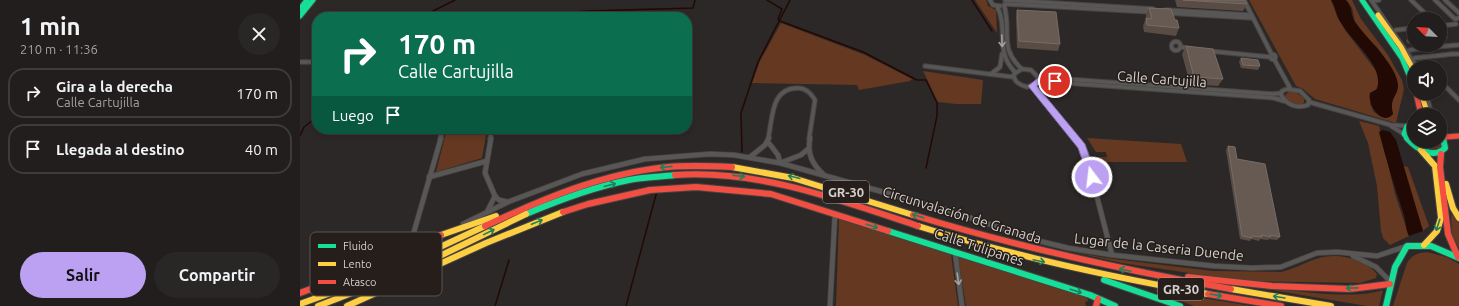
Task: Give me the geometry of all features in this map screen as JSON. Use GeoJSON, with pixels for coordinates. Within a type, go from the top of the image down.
{"type":"FeatureCollection","features":[{"type":"Feature","properties":{"kind":"main road"},"geometry":{"type":"LineString","coordinates":[[300,9],[307,0]]}},
{"type":"Feature","properties":{"kind":"main road"},"geometry":{"type":"LineString","coordinates":[[300,16],[313,0]]}},
{"type":"Feature","properties":{"kind":"main road"},"geometry":{"type":"LineString","coordinates":[[1362,0],[1402,58],[1407,70]]}},
{"type":"Feature","properties":{"kind":"main road"},"geometry":{"type":"LineString","coordinates":[[1370,0],[1408,60]]}},
{"type":"Feature","properties":{"kind":"main road"},"geometry":{"type":"LineString","coordinates":[[1407,126],[1404,134],[1408,141],[1421,150],[1435,166],[1440,218],[1437,231],[1424,245]]}},
{"type":"Feature","properties":{"kind":"main road"},"geometry":{"type":"LineString","coordinates":[[1447,137],[1459,136]]}},
{"type":"Feature","properties":{"kind":"main road"},"geometry":{"type":"LineString","coordinates":[[1441,154],[1448,148],[1447,142]]}},
{"type":"Feature","properties":{"kind":"main road"},"geometry":{"type":"LineString","coordinates":[[1421,150],[1441,154]]}},
{"type":"Feature","properties":{"kind":"main road"},"geometry":{"type":"LineString","coordinates":[[1441,154],[1448,234],[1458,257]]}},
{"type":"Feature","properties":{"kind":"main road","name":"Circunvalación de Granada"},"geometry":{"type":"LineString","coordinates":[[442,245],[526,206],[570,188],[632,172],[673,166],[734,166],[770,172],[815,183],[953,228],[1014,245],[1164,278],[1331,306]]}},
{"type":"Feature","properties":{"kind":"main road","name":"Circunvalación de Granada"},"geometry":{"type":"LineString","coordinates":[[442,253],[515,219],[580,193],[630,180],[678,174],[725,174],[786,184],[970,243],[1034,260],[1280,306]]}},
{"type":"Feature","properties":{"kind":"main road"},"geometry":{"type":"LineString","coordinates":[[1442,178],[1447,186],[1453,208],[1459,218]]}},
{"type":"Feature","properties":{"kind":"main road","name":"Calle Tulipanes"},"geometry":{"type":"LineString","coordinates":[[442,263],[546,218],[588,204],[634,193],[667,188],[696,187],[760,192],[955,252],[1098,299],[1114,306]]}},
{"type":"Feature","properties":{"kind":"main road"},"geometry":{"type":"LineString","coordinates":[[442,235],[512,208],[526,206]]}},
{"type":"Feature","properties":{"kind":"main road"},"geometry":{"type":"LineString","coordinates":[[1386,306],[1400,254],[1407,246],[1424,245],[1438,248],[1458,257]]}},
{"type":"Feature","properties":{"kind":"main road"},"geometry":{"type":"LineString","coordinates":[[1082,270],[1098,278],[1150,294],[1180,306]]}},
{"type":"Feature","properties":{"kind":"main road"},"geometry":{"type":"LineString","coordinates":[[1164,278],[1176,276],[1272,286],[1350,289],[1391,283]]}},
{"type":"Feature","properties":{"kind":"main road"},"geometry":{"type":"LineString","coordinates":[[300,293],[310,289]]}},
{"type":"Feature","properties":{"kind":"main road","name":"Circunvalación de Granada"},"geometry":{"type":"LineString","coordinates":[[300,304],[322,296]]}},
{"type":"Feature","properties":{"kind":"main road","name":"Circunvalación de Granada"},"geometry":{"type":"LineString","coordinates":[[318,306],[344,296]]}},
{"type":"Feature","properties":{"kind":"main road"},"geometry":{"type":"LineString","coordinates":[[332,306],[357,296]]}},
{"type":"Feature","properties":{"kind":"main road","name":"Calle Tulipanes"},"geometry":{"type":"LineString","coordinates":[[347,306],[369,296]]}},
{"type":"Feature","properties":{"kind":"main road"},"geometry":{"type":"LineString","coordinates":[[1096,306],[1098,299]]}},
{"type":"Feature","properties":{"kind":"street"},"geometry":{"type":"LineString","coordinates":[[990,0],[991,3],[997,6],[1001,14],[1002,53],[1000,67],[991,74]]}},
{"type":"Feature","properties":{"kind":"street"},"geometry":{"type":"LineString","coordinates":[[1244,0],[1272,57],[1290,88]]}},
{"type":"Feature","properties":{"kind":"street"},"geometry":{"type":"LineString","coordinates":[[1370,0],[1379,0]]}},
{"type":"Feature","properties":{"kind":"street"},"geometry":{"type":"LineString","coordinates":[[1370,0],[1408,50],[1413,60]]}},
{"type":"Feature","properties":{"kind":"street"},"geometry":{"type":"LineString","coordinates":[[1411,0],[1424,12]]}},
{"type":"Feature","properties":{"kind":"street"},"geometry":{"type":"LineString","coordinates":[[1435,0],[1455,19],[1459,18]]}},
{"type":"Feature","properties":{"kind":"street"},"geometry":{"type":"LineString","coordinates":[[1445,0],[1459,13]]}},
{"type":"Feature","properties":{"kind":"street"},"geometry":{"type":"LineString","coordinates":[[997,6],[1005,2],[1252,16]]}},
{"type":"Feature","properties":{"kind":"street"},"geometry":{"type":"LineString","coordinates":[[1005,2],[1154,12]]}},
{"type":"Feature","properties":{"kind":"street"},"geometry":{"type":"LineString","coordinates":[[1005,2],[1008,55],[1013,62],[1022,69]]}},
{"type":"Feature","properties":{"kind":"street"},"geometry":{"type":"LineString","coordinates":[[1161,13],[1252,16]]}},
{"type":"Feature","properties":{"kind":"street"},"geometry":{"type":"LineString","coordinates":[[1447,25],[1456,24]]}},
{"type":"Feature","properties":{"kind":"street"},"geometry":{"type":"LineString","coordinates":[[1396,30],[1407,29]]}},
{"type":"Feature","properties":{"kind":"street"},"geometry":{"type":"LineString","coordinates":[[1447,46],[1458,46]]}},
{"type":"Feature","properties":{"kind":"street"},"geometry":{"type":"LineString","coordinates":[[1182,47],[1197,50]]}},
{"type":"Feature","properties":{"kind":"street"},"geometry":{"type":"LineString","coordinates":[[1204,50],[1272,57]]}},
{"type":"Feature","properties":{"kind":"street"},"geometry":{"type":"LineString","coordinates":[[1002,53],[1008,64],[1015,72]]}},
{"type":"Feature","properties":{"kind":"street"},"geometry":{"type":"LineString","coordinates":[[1415,58],[1459,54]]}},
{"type":"Feature","properties":{"kind":"street"},"geometry":{"type":"LineString","coordinates":[[300,62],[312,62]]}},
{"type":"Feature","properties":{"kind":"street"},"geometry":{"type":"LineString","coordinates":[[925,66],[1013,77]]}},
{"type":"Feature","properties":{"kind":"street"},"geometry":{"type":"LineString","coordinates":[[1013,77],[1015,72],[1022,69],[1030,70],[1038,79],[1032,86]]}},
{"type":"Feature","properties":{"kind":"street"},"geometry":{"type":"LineString","coordinates":[[1013,77],[1016,82],[1021,85],[1032,86],[1082,147],[1086,154],[1112,255]]}},
{"type":"Feature","properties":{"kind":"street","name":"Calle Cartujilla"},"geometry":{"type":"LineString","coordinates":[[1038,79],[1273,94],[1281,93]]}},
{"type":"Feature","properties":{"kind":"street","name":"Calle Cartujilla"},"geometry":{"type":"LineString","coordinates":[[1038,79],[1274,98],[1284,101]]}},
{"type":"Feature","properties":{"kind":"street"},"geometry":{"type":"LineString","coordinates":[[750,157],[761,150],[768,142],[775,101],[780,93],[788,88],[806,89],[812,94],[815,100],[808,149],[813,165],[825,176]]}},
{"type":"Feature","properties":{"kind":"street"},"geometry":{"type":"LineString","coordinates":[[1309,102],[1308,106],[1300,108],[1291,106],[1284,101],[1281,93],[1290,88],[1298,90],[1305,94],[1309,102],[1391,125],[1407,126]]}},
{"type":"Feature","properties":{"kind":"street"},"geometry":{"type":"LineString","coordinates":[[1447,88],[1459,100]]}},
{"type":"Feature","properties":{"kind":"street"},"geometry":{"type":"LineString","coordinates":[[1391,125],[1404,134]]}},
{"type":"Feature","properties":{"kind":"street"},"geometry":{"type":"LineString","coordinates":[[414,232],[442,134]]}},
{"type":"Feature","properties":{"kind":"street"},"geometry":{"type":"LineString","coordinates":[[491,134],[485,172],[495,196],[498,200],[506,203]]}},
{"type":"Feature","properties":{"kind":"street"},"geometry":{"type":"LineString","coordinates":[[768,142],[778,156],[780,163],[801,155],[808,149]]}},
{"type":"Feature","properties":{"kind":"street","name":"Lugar de la Caseria Duende"},"geometry":{"type":"LineString","coordinates":[[442,234],[506,203],[582,174],[645,159],[710,154],[750,157],[780,163],[947,210],[1039,241],[1068,248],[1112,255],[1214,266],[1252,268],[1281,267],[1317,253],[1337,252],[1377,256],[1407,246]]}},
{"type":"Feature","properties":{"kind":"street"},"geometry":{"type":"LineString","coordinates":[[429,177],[487,161]]}},
{"type":"Feature","properties":{"kind":"street"},"geometry":{"type":"LineString","coordinates":[[486,212],[495,196]]}},
{"type":"Feature","properties":{"kind":"street"},"geometry":{"type":"LineString","coordinates":[[830,306],[835,214]]}},
{"type":"Feature","properties":{"kind":"street"},"geometry":{"type":"LineString","coordinates":[[955,252],[962,306]]}},
{"type":"Feature","properties":{"kind":"street","name":"Lugar de la Caseria Duende"},"geometry":{"type":"LineString","coordinates":[[1349,254],[1373,265],[1391,283]]}},
{"type":"Feature","properties":{"kind":"shaded area"},"geometry":{"type":"Polygon","coordinates":[[[975,0],[986,0],[988,6],[996,10],[997,33],[975,0]]]}},
{"type":"Feature","properties":{"kind":"shaded area"},"geometry":{"type":"Polygon","coordinates":[[[1249,0],[1331,0],[1337,16],[1345,30],[1377,72],[1379,83],[1370,104],[1374,112],[1380,116],[1393,114],[1391,105],[1398,85],[1391,68],[1377,47],[1367,38],[1355,22],[1352,8],[1346,0],[1352,0],[1361,19],[1388,55],[1402,80],[1404,89],[1396,123],[1315,99],[1303,89],[1296,86],[1249,0]]]}},
{"type":"Feature","properties":{"kind":"shaded area"},"geometry":{"type":"Polygon","coordinates":[[[1331,0],[1346,0],[1350,5],[1352,17],[1355,22],[1387,60],[1396,77],[1398,89],[1392,104],[1393,114],[1389,117],[1385,118],[1381,116],[1373,108],[1370,93],[1377,89],[1378,80],[1376,72],[1366,54],[1341,23],[1331,0]]]}},
{"type":"Feature","properties":{"kind":"shaded area"},"geometry":{"type":"Polygon","coordinates":[[[781,23],[865,55],[912,79],[910,81],[859,90],[857,85],[752,83],[760,61],[781,23]]]}},
{"type":"Feature","properties":{"kind":"shaded area"},"geometry":{"type":"Polygon","coordinates":[[[923,71],[983,80],[981,104],[938,102],[923,71]]]}},
{"type":"Feature","properties":{"kind":"shaded area"},"geometry":{"type":"Polygon","coordinates":[[[1288,92],[1295,92],[1304,98],[1304,103],[1298,105],[1290,102],[1285,96],[1288,92]]]}},
{"type":"Feature","properties":{"kind":"shaded area"},"geometry":{"type":"Polygon","coordinates":[[[1359,121],[1379,126],[1395,194],[1409,236],[1390,245],[1383,238],[1381,231],[1377,186],[1368,143],[1359,121]]]}},
{"type":"Feature","properties":{"kind":"shaded area"},"geometry":{"type":"Polygon","coordinates":[[[1383,130],[1390,132],[1396,140],[1423,231],[1409,236],[1379,132],[1383,130]]]}},
{"type":"Feature","properties":{"kind":"shaded area"},"geometry":{"type":"Polygon","coordinates":[[[446,134],[486,134],[482,158],[436,172],[446,134]]]}},
{"type":"Feature","properties":{"kind":"shaded area"},"geometry":{"type":"Polygon","coordinates":[[[1087,138],[1181,144],[1187,162],[1098,162],[1097,157],[1107,157],[1106,152],[1096,152],[1087,138]]]}},
{"type":"Feature","properties":{"kind":"shaded area"},"geometry":{"type":"Polygon","coordinates":[[[1423,148],[1442,148],[1438,150],[1423,148]]]}},
{"type":"Feature","properties":{"kind":"shaded area"},"geometry":{"type":"Polygon","coordinates":[[[1403,166],[1408,167],[1429,226],[1423,231],[1403,166]]]}},
{"type":"Feature","properties":{"kind":"shaded area"},"geometry":{"type":"Polygon","coordinates":[[[1451,214],[1459,222],[1459,248],[1452,236],[1451,214]]]}},
{"type":"Feature","properties":{"kind":"shaded area"},"geometry":{"type":"Polygon","coordinates":[[[839,219],[951,254],[958,306],[836,306],[839,219]]]}},
{"type":"Feature","properties":{"kind":"shaded area"},"geometry":{"type":"Polygon","coordinates":[[[1063,250],[1106,258],[1212,271],[1281,272],[1316,259],[1340,256],[1357,260],[1371,268],[1377,274],[1376,278],[1360,283],[1243,281],[1122,263],[1063,250]]]}},
{"type":"Feature","properties":{"kind":"shaded area"},"geometry":{"type":"Polygon","coordinates":[[[1427,252],[1446,257],[1459,264],[1459,306],[1393,306],[1407,263],[1415,255],[1427,252]]]}},
{"type":"Feature","properties":{"kind":"shaded area"},"geometry":{"type":"Polygon","coordinates":[[[958,257],[1087,297],[1088,301],[1085,302],[1086,306],[966,306],[958,257]]]}},
{"type":"Feature","properties":{"kind":"shaded area"},"geometry":{"type":"Polygon","coordinates":[[[1263,286],[1324,294],[1357,294],[1383,290],[1379,306],[1367,306],[1259,288],[1263,286]]]}},
{"type":"Feature","properties":{"kind":"shaded area"},"geometry":{"type":"Polygon","coordinates":[[[1153,290],[1251,306],[1194,306],[1153,290]]]}},
{"type":"Feature","properties":{"kind":"building"},"geometry":{"type":"Polygon","coordinates":[[[1183,0],[1245,0],[1247,4],[1183,0]]]}},
{"type":"Feature","properties":{"kind":"building"},"geometry":{"type":"Polygon","coordinates":[[[1149,8],[1171,9],[1175,20],[1177,20],[1179,28],[1147,25],[1146,18],[1152,19],[1149,8]]]}},
{"type":"Feature","properties":{"kind":"building"},"geometry":{"type":"Polygon","coordinates":[[[1017,10],[1056,12],[1060,44],[1019,41],[1017,10]]]}},
{"type":"Feature","properties":{"kind":"building"},"geometry":{"type":"Polygon","coordinates":[[[1186,46],[1213,49],[1223,79],[1194,77],[1186,46]]]}},
{"type":"Feature","properties":{"kind":"building"},"geometry":{"type":"Polygon","coordinates":[[[1241,58],[1258,60],[1260,66],[1243,65],[1241,58]]]}},
{"type":"Feature","properties":{"kind":"building"},"geometry":{"type":"Polygon","coordinates":[[[1228,146],[1235,147],[1237,159],[1265,164],[1280,237],[1261,235],[1262,237],[1252,236],[1252,238],[1242,236],[1228,146]]]}},
{"type":"Feature","properties":{"kind":"waterway"},"geometry":{"type":"LineString","coordinates":[[431,12],[455,0]]}},
{"type":"Feature","properties":{"kind":"waterway"},"geometry":{"type":"LineString","coordinates":[[574,12],[693,8],[695,0]]}},
{"type":"Feature","properties":{"kind":"waterway"},"geometry":{"type":"LineString","coordinates":[[767,0],[782,9],[778,19],[779,20]]}},
{"type":"Feature","properties":{"kind":"waterway"},"geometry":{"type":"LineString","coordinates":[[779,20],[790,0]]}},
{"type":"Feature","properties":{"kind":"waterway"},"geometry":{"type":"LineString","coordinates":[[972,0],[992,31]]}},
{"type":"Feature","properties":{"kind":"waterway"},"geometry":{"type":"LineString","coordinates":[[742,152],[741,113],[758,62],[779,20]]}},
{"type":"Feature","properties":{"kind":"waterway"},"geometry":{"type":"LineString","coordinates":[[779,20],[863,52],[917,80],[926,80],[937,103],[937,116],[926,168]]}},
{"type":"Feature","properties":{"kind":"waterway"},"geometry":{"type":"LineString","coordinates":[[300,136],[304,127],[312,121]]}},
{"type":"Feature","properties":{"kind":"waterway"},"geometry":{"type":"LineString","coordinates":[[626,306],[657,191]]}},
{"type":"Feature","properties":{"kind":"waterway"},"geometry":{"type":"LineString","coordinates":[[495,306],[509,260]]}},
{"type":"Feature","properties":{"kind":"traffic: fast"},"geometry":{"type":"LineString","coordinates":[[300,9],[307,0]]}},
{"type":"Feature","properties":{"kind":"traffic: fast"},"geometry":{"type":"LineString","coordinates":[[300,16],[313,0]]}},
{"type":"Feature","properties":{"kind":"traffic: fast"},"geometry":{"type":"LineString","coordinates":[[1362,0],[1402,58],[1407,70]]}},
{"type":"Feature","properties":{"kind":"traffic: fast"},"geometry":{"type":"LineString","coordinates":[[1407,126],[1404,134],[1407,137]]}},
{"type":"Feature","properties":{"kind":"traffic: fast"},"geometry":{"type":"LineString","coordinates":[[1418,148],[1430,153],[1441,152],[1445,148]]}},
{"type":"Feature","properties":{"kind":"traffic: fast"},"geometry":{"type":"LineString","coordinates":[[526,214],[577,195],[616,183],[635,179],[675,175]]}},
{"type":"Feature","properties":{"kind":"traffic: fast"},"geometry":{"type":"LineString","coordinates":[[888,231],[1090,295],[1115,306]]}},
{"type":"Feature","properties":{"kind":"traffic: fast"},"geometry":{"type":"LineString","coordinates":[[1386,306],[1395,267],[1407,246],[1431,246],[1459,258]]}},
{"type":"Feature","properties":{"kind":"traffic: fast"},"geometry":{"type":"LineString","coordinates":[[1104,280],[1180,306]]}},
{"type":"Feature","properties":{"kind":"traffic: slow"},"geometry":{"type":"LineString","coordinates":[[1378,15],[1401,47],[1408,60]]}},
{"type":"Feature","properties":{"kind":"traffic: slow"},"geometry":{"type":"LineString","coordinates":[[1423,100],[1426,108]]}},
{"type":"Feature","properties":{"kind":"traffic: slow"},"geometry":{"type":"LineString","coordinates":[[1421,150],[1435,166],[1441,218],[1437,231],[1424,245]]}},
{"type":"Feature","properties":{"kind":"traffic: slow"},"geometry":{"type":"LineString","coordinates":[[732,167],[793,178],[913,215]]}},
{"type":"Feature","properties":{"kind":"traffic: slow"},"geometry":{"type":"LineString","coordinates":[[1446,184],[1453,208],[1459,218]]}},
{"type":"Feature","properties":{"kind":"traffic: slow"},"geometry":{"type":"LineString","coordinates":[[442,263],[486,243],[563,212]]}},
{"type":"Feature","properties":{"kind":"traffic: slow"},"geometry":{"type":"LineString","coordinates":[[442,255],[526,214]]}},
{"type":"Feature","properties":{"kind":"traffic: slow"},"geometry":{"type":"LineString","coordinates":[[442,235],[496,216]]}},
{"type":"Feature","properties":{"kind":"traffic: slow"},"geometry":{"type":"LineString","coordinates":[[442,246],[485,226]]}},
{"type":"Feature","properties":{"kind":"traffic: slow"},"geometry":{"type":"LineString","coordinates":[[918,226],[989,248],[1062,266],[1208,294]]}},
{"type":"Feature","properties":{"kind":"traffic: slow"},"geometry":{"type":"LineString","coordinates":[[1231,289],[1331,306]]}},
{"type":"Feature","properties":{"kind":"traffic: slow"},"geometry":{"type":"LineString","coordinates":[[300,304],[322,296]]}},
{"type":"Feature","properties":{"kind":"traffic: slow"},"geometry":{"type":"LineString","coordinates":[[318,306],[344,296]]}},
{"type":"Feature","properties":{"kind":"traffic: slow"},"geometry":{"type":"LineString","coordinates":[[347,306],[369,296]]}},
{"type":"Feature","properties":{"kind":"traffic: jam"},"geometry":{"type":"LineString","coordinates":[[1418,100],[1419,108]]}},
{"type":"Feature","properties":{"kind":"traffic: jam"},"geometry":{"type":"LineString","coordinates":[[1447,137],[1459,136]]}},
{"type":"Feature","properties":{"kind":"traffic: jam"},"geometry":{"type":"LineString","coordinates":[[1441,154],[1440,167],[1448,234],[1458,257]]}},
{"type":"Feature","properties":{"kind":"traffic: jam"},"geometry":{"type":"LineString","coordinates":[[485,226],[544,199],[605,178],[636,171],[668,167],[700,165],[732,167]]}},
{"type":"Feature","properties":{"kind":"traffic: jam"},"geometry":{"type":"LineString","coordinates":[[675,175],[734,177],[787,186],[840,200],[918,226]]}},
{"type":"Feature","properties":{"kind":"traffic: jam"},"geometry":{"type":"LineString","coordinates":[[563,212],[588,204],[650,190],[696,187],[771,194],[888,231]]}},
{"type":"Feature","properties":{"kind":"traffic: jam"},"geometry":{"type":"LineString","coordinates":[[913,215],[991,238],[1070,258],[1231,289]]}},
{"type":"Feature","properties":{"kind":"traffic: jam"},"geometry":{"type":"LineString","coordinates":[[1188,277],[1272,286],[1350,289],[1390,284]]}},
{"type":"Feature","properties":{"kind":"traffic: jam"},"geometry":{"type":"LineString","coordinates":[[300,293],[310,289]]}},
{"type":"Feature","properties":{"kind":"traffic: jam"},"geometry":{"type":"LineString","coordinates":[[1208,294],[1281,306]]}},
{"type":"Feature","properties":{"kind":"traffic: jam"},"geometry":{"type":"LineString","coordinates":[[1096,306],[1098,299]]}},
{"type":"Feature","properties":{"kind":"route"},"geometry":{"type":"LineString","coordinates":[[1055,81],[1038,81],[1032,86],[1082,147],[1086,154],[1092,177]]}}]}
